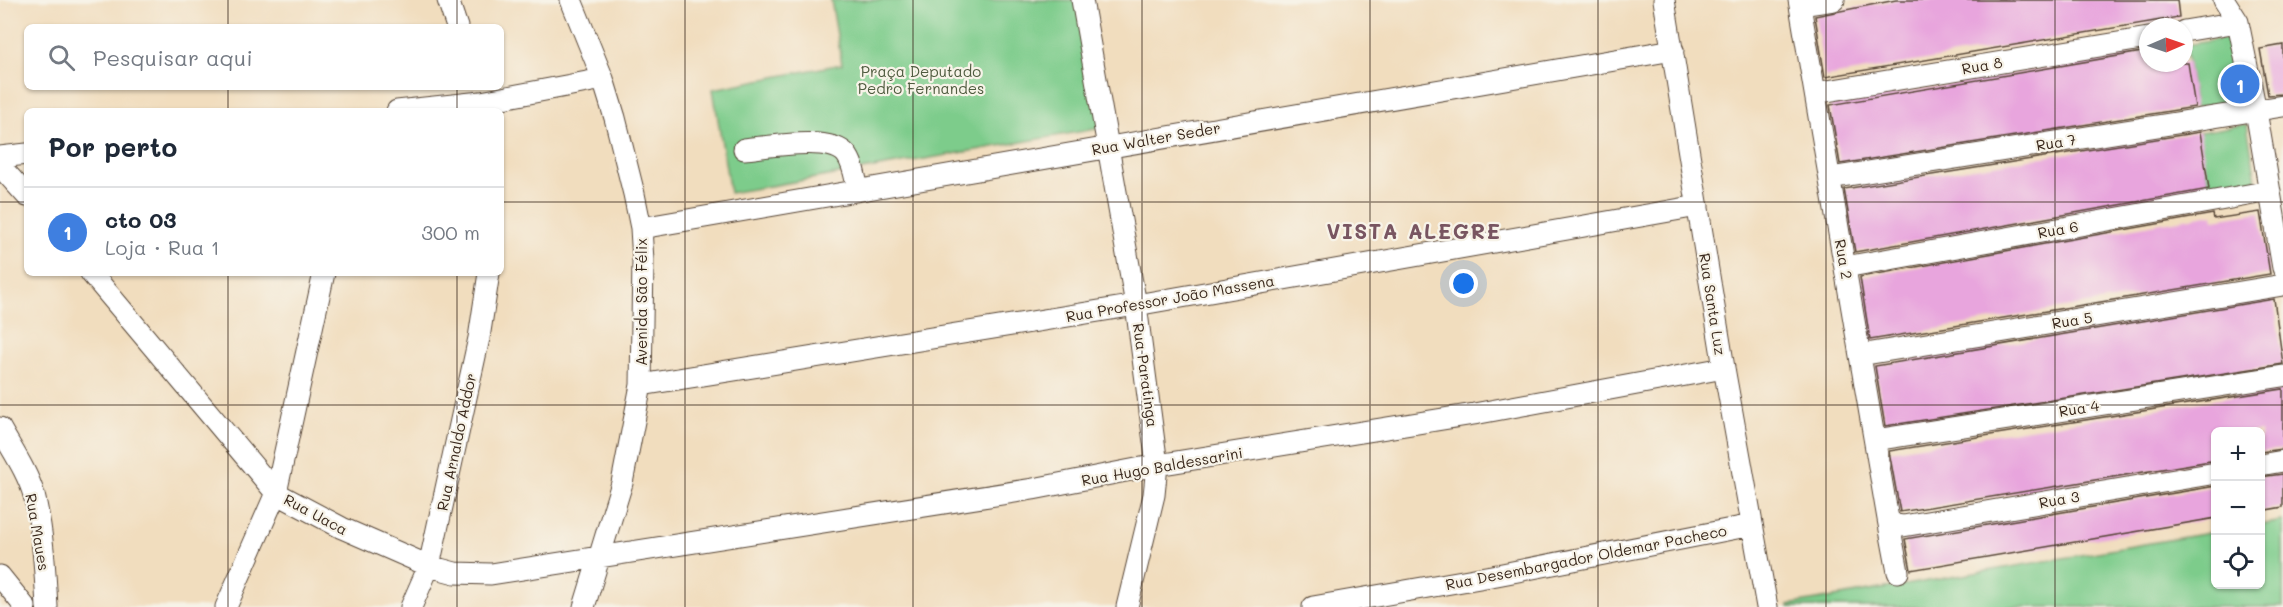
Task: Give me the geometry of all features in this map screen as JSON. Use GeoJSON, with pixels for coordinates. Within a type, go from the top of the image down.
{"type":"FeatureCollection","features":[{"type":"Feature","properties":{"kind":"street"},"geometry":{"type":"LineString","coordinates":[[448,0],[456,24]]}},
{"type":"Feature","properties":{"kind":"street","name":"Avenida São Félix"},"geometry":{"type":"LineString","coordinates":[[571,0],[603,79],[615,118],[641,228],[643,261],[641,385],[622,483],[584,607]]}},
{"type":"Feature","properties":{"kind":"street","name":"Rua Paratinga"},"geometry":{"type":"LineString","coordinates":[[1082,0],[1136,305],[1157,465],[1154,495],[1127,607]]}},
{"type":"Feature","properties":{"kind":"street","name":"Rua Santa Luz"},"geometry":{"type":"LineString","coordinates":[[1664,0],[1724,368],[1767,607]]}},
{"type":"Feature","properties":{"kind":"street"},"geometry":{"type":"LineString","coordinates":[[1800,3],[1834,0]]}},
{"type":"Feature","properties":{"kind":"street"},"geometry":{"type":"LineString","coordinates":[[2224,0],[2238,22],[2283,268]]}},
{"type":"Feature","properties":{"kind":"street","name":"Rua 2"},"geometry":{"type":"LineString","coordinates":[[1800,3],[1875,440],[1896,522],[1898,572]]}},
{"type":"Feature","properties":{"kind":"street"},"geometry":{"type":"LineString","coordinates":[[2193,30],[2238,22]]}},
{"type":"Feature","properties":{"kind":"street","name":"Rua 8"},"geometry":{"type":"LineString","coordinates":[[1815,93],[2139,39]]}},
{"type":"Feature","properties":{"kind":"street","name":"Rua Walter Seder"},"geometry":{"type":"LineString","coordinates":[[641,228],[1672,50]]}},
{"type":"Feature","properties":{"kind":"street"},"geometry":{"type":"LineString","coordinates":[[420,108],[603,79]]}},
{"type":"Feature","properties":{"kind":"street","name":"Rua 7"},"geometry":{"type":"LineString","coordinates":[[1830,178],[2283,106]]}},
{"type":"Feature","properties":{"kind":"street"},"geometry":{"type":"LineString","coordinates":[[744,149],[820,144],[834,146],[846,154],[853,166],[858,190]]}},
{"type":"Feature","properties":{"kind":"street"},"geometry":{"type":"LineString","coordinates":[[0,157],[24,154]]}},
{"type":"Feature","properties":{"kind":"street"},"geometry":{"type":"LineString","coordinates":[[0,166],[24,193]]}},
{"type":"Feature","properties":{"kind":"street","name":"Rua 6"},"geometry":{"type":"LineString","coordinates":[[1845,267],[2270,191]]}},
{"type":"Feature","properties":{"kind":"street","name":"Rua Professor João Massena"},"geometry":{"type":"LineString","coordinates":[[641,385],[1136,305],[1698,206]]}},
{"type":"Feature","properties":{"kind":"street","name":"Rua Uaca"},"geometry":{"type":"LineString","coordinates":[[94,276],[276,493],[351,532],[429,566],[455,573],[491,574],[599,557]]}},
{"type":"Feature","properties":{"kind":"street"},"geometry":{"type":"LineString","coordinates":[[226,607],[276,493],[323,276]]}},
{"type":"Feature","properties":{"kind":"street","name":"Rua Arnaldo Addor"},"geometry":{"type":"LineString","coordinates":[[411,607],[429,566],[478,338],[488,276]]}},
{"type":"Feature","properties":{"kind":"street","name":"Rua 5"},"geometry":{"type":"LineString","coordinates":[[1860,355],[2283,285]]}},
{"type":"Feature","properties":{"kind":"street","name":"Rua Hugo Baldessarini"},"geometry":{"type":"LineString","coordinates":[[599,557],[910,510],[1157,465],[1474,414],[1724,368]]}},
{"type":"Feature","properties":{"kind":"street","name":"Rua 4"},"geometry":{"type":"LineString","coordinates":[[1875,440],[2283,376]]}},
{"type":"Feature","properties":{"kind":"street","name":"Rua Maues"},"geometry":{"type":"LineString","coordinates":[[0,428],[21,464],[33,494],[45,563],[47,607]]}},
{"type":"Feature","properties":{"kind":"street"},"geometry":{"type":"LineString","coordinates":[[2265,464],[2283,461]]}},
{"type":"Feature","properties":{"kind":"street","name":"Rua 3"},"geometry":{"type":"LineString","coordinates":[[1896,522],[2211,474]]}},
{"type":"Feature","properties":{"kind":"street","name":"Rua Desembargador Oldemar Pacheco"},"geometry":{"type":"LineString","coordinates":[[1313,607],[1486,577],[1752,525]]}},
{"type":"Feature","properties":{"kind":"street"},"geometry":{"type":"LineString","coordinates":[[0,576],[25,607]]}},
{"type":"Feature","properties":{"kind":"green space","name":"Praça Deputado Pedro Fernandes"},"geometry":{"type":"Polygon","coordinates":[[[831,0],[1077,0],[1102,128],[730,193],[713,89],[842,64],[831,0]]]}},
{"type":"Feature","properties":{"kind":"green space"},"geometry":{"type":"Polygon","coordinates":[[[2232,37],[2243,100],[2195,108],[2189,72],[2193,72],[2193,44],[2232,37]]]}},
{"type":"Feature","properties":{"kind":"green space"},"geometry":{"type":"Polygon","coordinates":[[[2247,124],[2257,187],[2210,195],[2199,132],[2247,124]]]}},
{"type":"Feature","properties":{"kind":"green space"},"geometry":{"type":"Polygon","coordinates":[[[2283,521],[2283,607],[1788,607],[1788,605],[2211,533],[2211,589],[2265,589],[2265,524],[2283,521]]]}},
{"type":"Feature","properties":{"kind":"building"},"geometry":{"type":"Polygon","coordinates":[[[1896,0],[2177,0],[2179,17],[2139,18],[2139,24],[1825,77],[1815,16],[1896,0]]]}},
{"type":"Feature","properties":{"kind":"building"},"geometry":{"type":"Polygon","coordinates":[[[2283,45],[2283,94],[2268,95],[2260,49],[2283,45]]]}},
{"type":"Feature","properties":{"kind":"building"},"geometry":{"type":"Polygon","coordinates":[[[2139,53],[2139,72],[2189,72],[2195,107],[1840,164],[1830,105],[2139,53]]]}},
{"type":"Feature","properties":{"kind":"building"},"geometry":{"type":"Polygon","coordinates":[[[2200,132],[2209,189],[1855,252],[1844,189],[2200,132]]]}},
{"type":"Feature","properties":{"kind":"building"},"geometry":{"type":"Polygon","coordinates":[[[2260,212],[2270,274],[1870,340],[1860,277],[2213,214],[2214,219],[2260,212]]]}},
{"type":"Feature","properties":{"kind":"building"},"geometry":{"type":"Polygon","coordinates":[[[2274,299],[2283,364],[1885,426],[1875,366],[2274,299]]]}},
{"type":"Feature","properties":{"kind":"building"},"geometry":{"type":"Polygon","coordinates":[[[2283,389],[2283,449],[2265,451],[2265,427],[2211,427],[2211,461],[1900,512],[1889,451],[2283,389]]]}},
{"type":"Feature","properties":{"kind":"building"},"geometry":{"type":"Polygon","coordinates":[[[2283,474],[2283,507],[2265,510],[2265,476],[2283,474]]]}},
{"type":"Feature","properties":{"kind":"building"},"geometry":{"type":"Polygon","coordinates":[[[2211,487],[2211,519],[1911,570],[1905,539],[2211,487]]]}},
{"type":"Feature","properties":{"kind":"place","name":"cto 03"},"geometry":{"type":"Point","coordinates":[2240,84]}},
{"type":"Feature","properties":{"kind":"district","name":"VISTA ALEGRE"},"geometry":{"type":"Point","coordinates":[1414,230]}}]}
